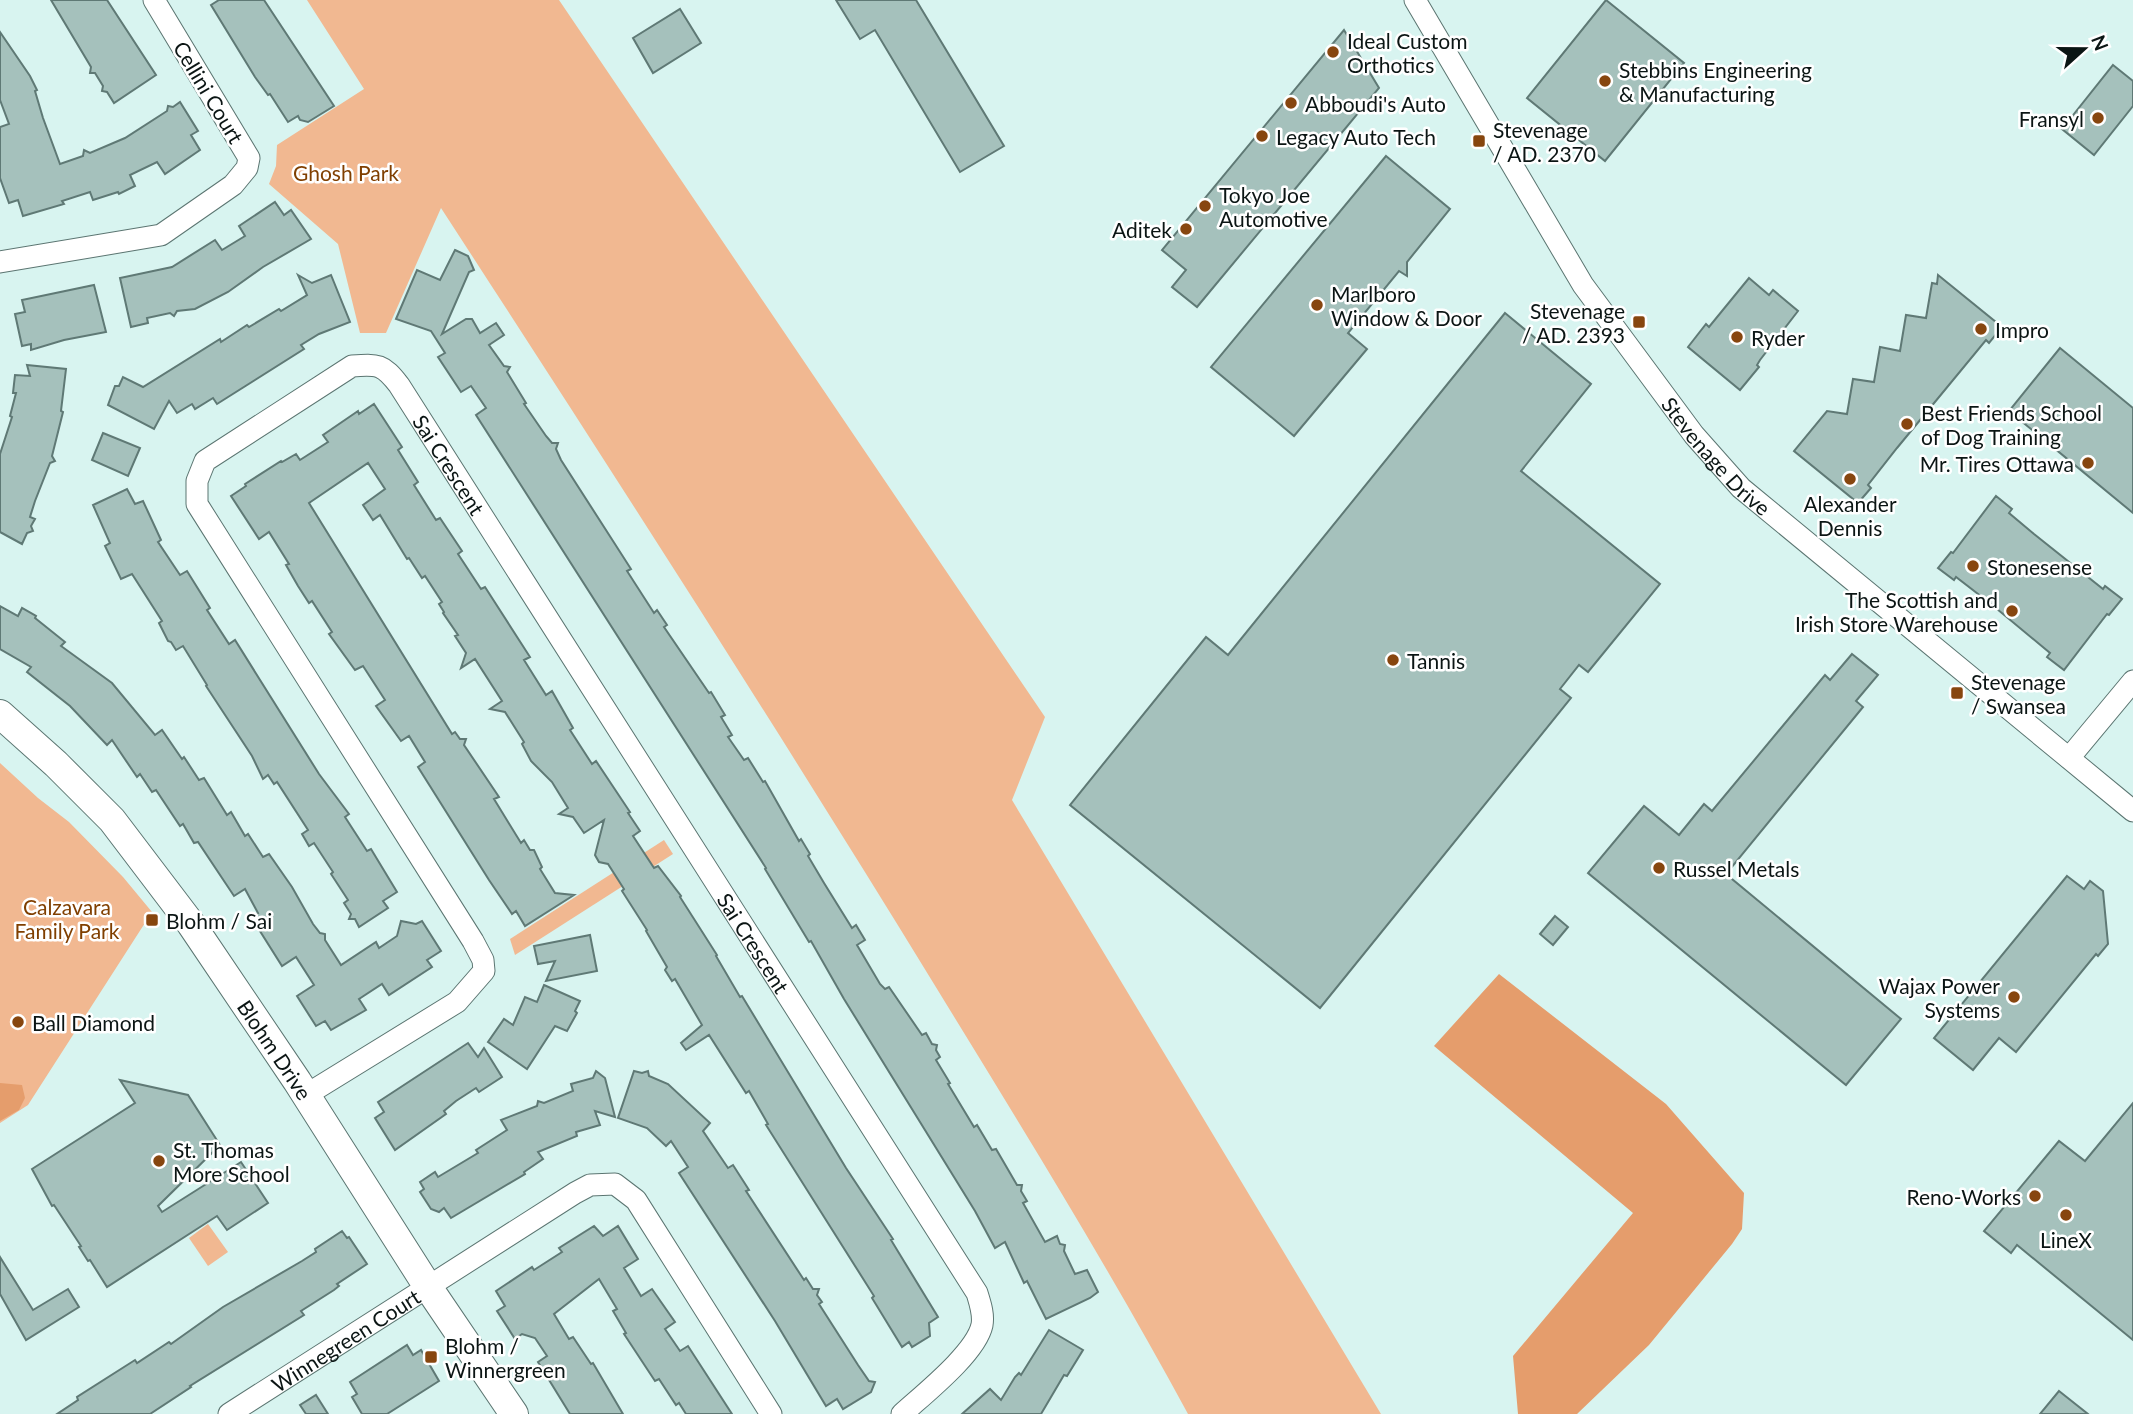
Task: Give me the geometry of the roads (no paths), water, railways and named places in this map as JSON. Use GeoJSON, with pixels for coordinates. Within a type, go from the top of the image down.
{"type":"FeatureCollection","features":[{"type":"Feature","properties":{"kind":"street","name":"Cellini Court"},"geometry":{"type":"LineString","coordinates":[[0,262],[161,235],[233,185],[247,168],[249,158],[154,0]]}},
{"type":"Feature","properties":{"kind":"street","name":"Stevenage Drive"},"geometry":{"type":"LineString","coordinates":[[1415,0],[1583,285],[1694,435],[1741,488],[2133,811]]}},
{"type":"Feature","properties":{"kind":"street","name":"Sai Crescent"},"geometry":{"type":"LineString","coordinates":[[306,1096],[457,1002],[484,971],[483,960],[197,504],[197,481],[205,461],[352,366],[375,364],[388,370],[399,385],[977,1293],[983,1312],[982,1327],[964,1357],[902,1414]]}},
{"type":"Feature","properties":{"kind":"street"},"geometry":{"type":"LineString","coordinates":[[2069,758],[2133,681]]}},
{"type":"Feature","properties":{"kind":"street","name":"Blohm Drive"},"geometry":{"type":"LineString","coordinates":[[0,714],[56,764],[112,820],[191,923],[514,1414]]}},
{"type":"Feature","properties":{"kind":"street"},"geometry":{"type":"LineString","coordinates":[[428,1287],[590,1185],[615,1184],[636,1200],[771,1414]]}},
{"type":"Feature","properties":{"kind":"street","name":"Winnegreen Court"},"geometry":{"type":"LineString","coordinates":[[229,1414],[428,1287]]}},
{"type":"Feature","properties":{"kind":"place","name":"Ideal Custom Orthotics"},"geometry":{"type":"Point","coordinates":[1333,52]}},
{"type":"Feature","properties":{"kind":"place","name":"Stebbins Engineering & Manufacturing"},"geometry":{"type":"Point","coordinates":[1605,81]}},
{"type":"Feature","properties":{"kind":"place","name":"Abboudi's Auto"},"geometry":{"type":"Point","coordinates":[1291,103]}},
{"type":"Feature","properties":{"kind":"place","name":"Fransyl"},"geometry":{"type":"Point","coordinates":[2098,118]}},
{"type":"Feature","properties":{"kind":"place","name":"Legacy Auto Tech"},"geometry":{"type":"Point","coordinates":[1262,136]}},
{"type":"Feature","properties":{"kind":"place","name":"Stevenage / AD. 2370"},"geometry":{"type":"Point","coordinates":[1479,141]}},
{"type":"Feature","properties":{"kind":"place","name":"Tokyo Joe Automotive"},"geometry":{"type":"Point","coordinates":[1205,206]}},
{"type":"Feature","properties":{"kind":"place","name":"Aditek"},"geometry":{"type":"Point","coordinates":[1186,229]}},
{"type":"Feature","properties":{"kind":"place","name":"Marlboro Window & Door"},"geometry":{"type":"Point","coordinates":[1317,305]}},
{"type":"Feature","properties":{"kind":"place","name":"Stevenage / AD. 2393"},"geometry":{"type":"Point","coordinates":[1639,322]}},
{"type":"Feature","properties":{"kind":"place","name":"Impro"},"geometry":{"type":"Point","coordinates":[1981,329]}},
{"type":"Feature","properties":{"kind":"place","name":"Ryder"},"geometry":{"type":"Point","coordinates":[1737,337]}},
{"type":"Feature","properties":{"kind":"place","name":"Best Friends School of Dog Training"},"geometry":{"type":"Point","coordinates":[1907,424]}},
{"type":"Feature","properties":{"kind":"place","name":"Mr. Tires Ottawa"},"geometry":{"type":"Point","coordinates":[2088,463]}},
{"type":"Feature","properties":{"kind":"place","name":"Alexander Dennis"},"geometry":{"type":"Point","coordinates":[1850,479]}},
{"type":"Feature","properties":{"kind":"place","name":"Stonesense"},"geometry":{"type":"Point","coordinates":[1973,566]}},
{"type":"Feature","properties":{"kind":"place","name":"The Scottish and Irish Store Warehouse"},"geometry":{"type":"Point","coordinates":[2012,611]}},
{"type":"Feature","properties":{"kind":"place","name":"Tannis"},"geometry":{"type":"Point","coordinates":[1393,660]}},
{"type":"Feature","properties":{"kind":"place","name":"Stevenage / Swansea"},"geometry":{"type":"Point","coordinates":[1957,693]}},
{"type":"Feature","properties":{"kind":"place","name":"Russel Metals"},"geometry":{"type":"Point","coordinates":[1659,868]}},
{"type":"Feature","properties":{"kind":"place","name":"Blohm / Sai"},"geometry":{"type":"Point","coordinates":[152,920]}},
{"type":"Feature","properties":{"kind":"place","name":"Wajax Power Systems"},"geometry":{"type":"Point","coordinates":[2014,997]}},
{"type":"Feature","properties":{"kind":"place","name":"Ball Diamond"},"geometry":{"type":"Point","coordinates":[18,1022]}},
{"type":"Feature","properties":{"kind":"place","name":"St. Thomas More School"},"geometry":{"type":"Point","coordinates":[159,1161]}},
{"type":"Feature","properties":{"kind":"place","name":"Reno-Works"},"geometry":{"type":"Point","coordinates":[2035,1196]}},
{"type":"Feature","properties":{"kind":"place","name":"LineX"},"geometry":{"type":"Point","coordinates":[2066,1215]}},
{"type":"Feature","properties":{"kind":"place","name":"Blohm / Winnergreen"},"geometry":{"type":"Point","coordinates":[431,1357]}},
{"type":"Feature","properties":{"kind":"park label","name":"Ghosh Park"},"geometry":{"type":"Point","coordinates":[346,172]}},
{"type":"Feature","properties":{"kind":"park label","name":"Calzavara Family Park"},"geometry":{"type":"Point","coordinates":[67,918]}}]}
